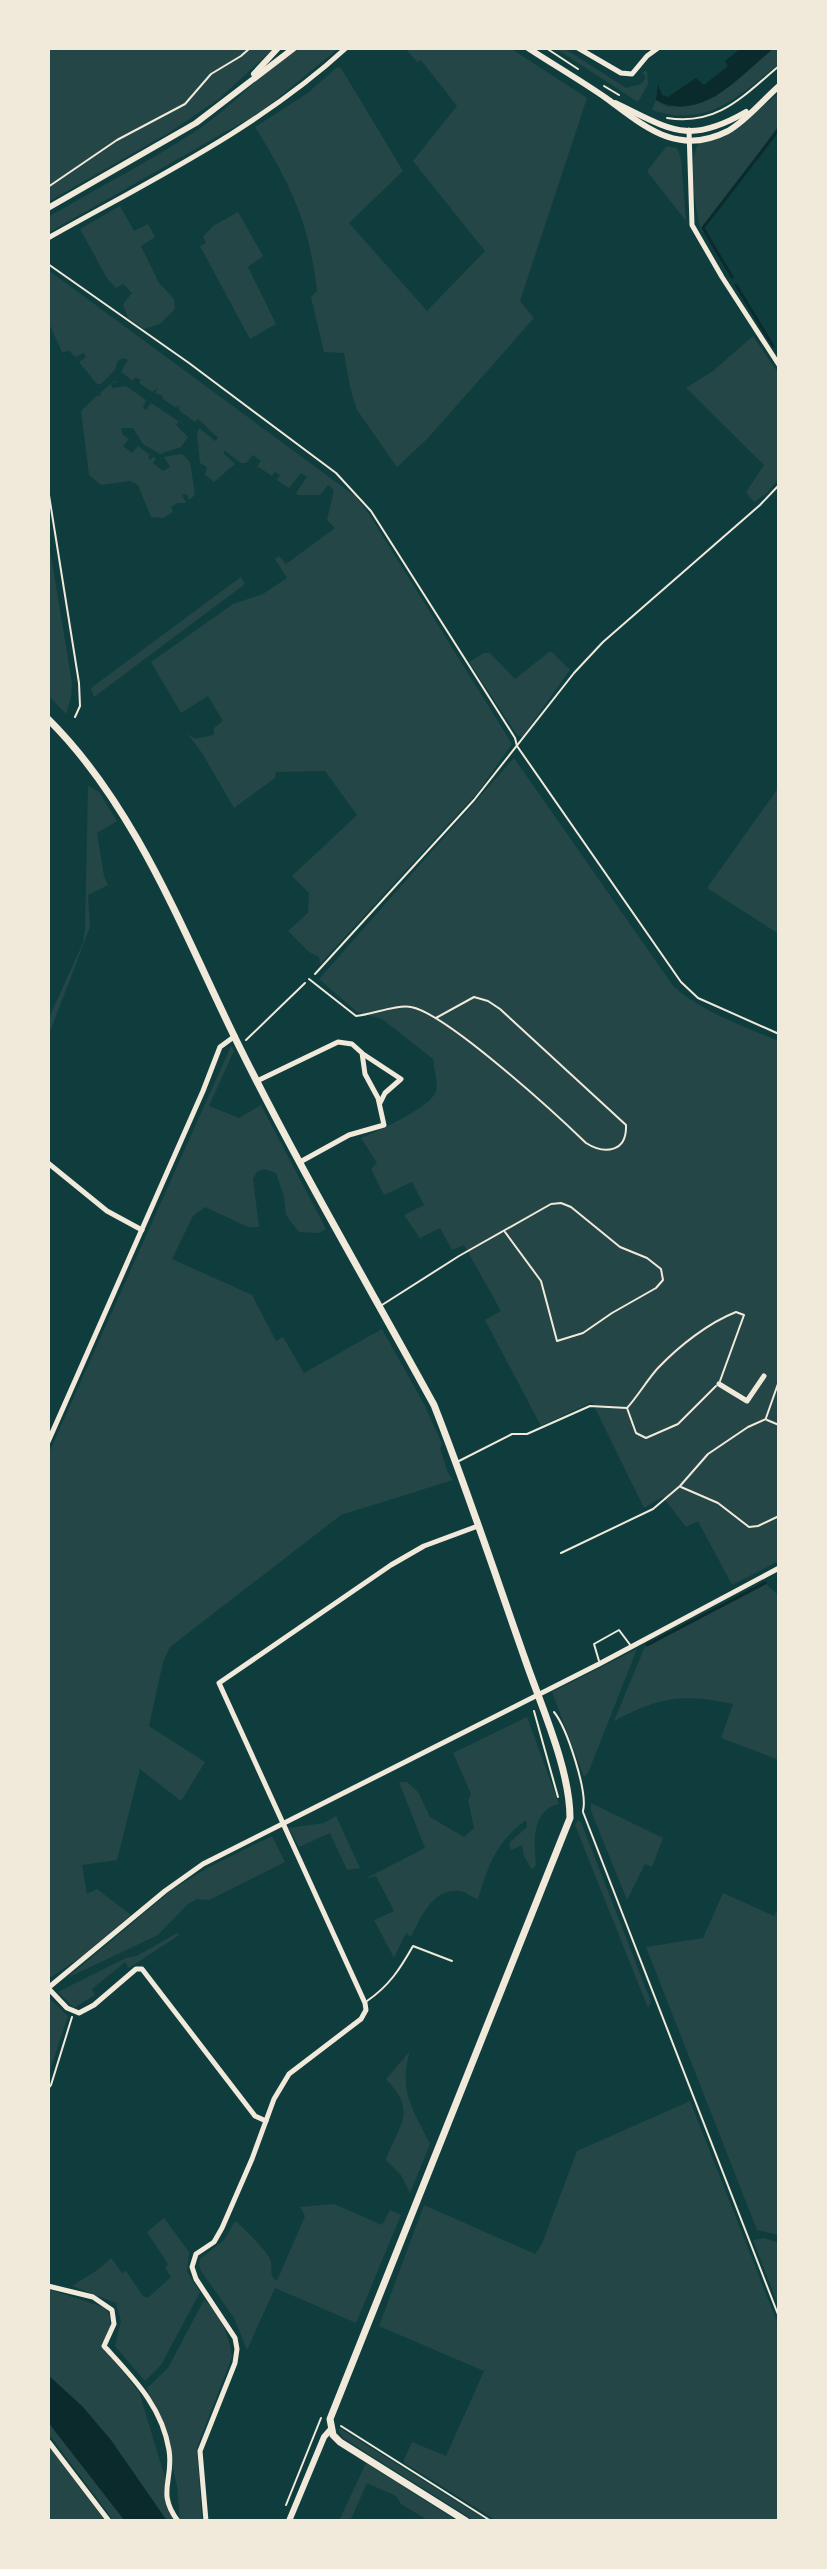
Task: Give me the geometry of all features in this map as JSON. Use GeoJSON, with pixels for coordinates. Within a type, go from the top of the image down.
{"type":"FeatureCollection","features":[{"type":"Feature","properties":{"kind":"main road"},"geometry":{"type":"LineString","coordinates":[[48,719],[92,768],[126,822],[257,1081],[434,1405],[570,1795],[570,1818],[330,2419],[331,2429],[340,2442],[466,2521]]}},
{"type":"Feature","properties":{"kind":"street"},"geometry":{"type":"LineString","coordinates":[[246,83],[278,48]]}},
{"type":"Feature","properties":{"kind":"street"},"geometry":{"type":"LineString","coordinates":[[48,208],[196,123],[294,48]]}},
{"type":"Feature","properties":{"kind":"street"},"geometry":{"type":"LineString","coordinates":[[48,238],[261,116],[313,79],[346,48]]}},
{"type":"Feature","properties":{"kind":"street"},"geometry":{"type":"LineString","coordinates":[[528,48],[606,98],[648,130],[667,138],[704,139],[728,130],[779,86]]}},
{"type":"Feature","properties":{"kind":"street"},"geometry":{"type":"LineString","coordinates":[[578,48],[621,73],[632,74],[658,48]]}},
{"type":"Feature","properties":{"kind":"street"},"geometry":{"type":"LineString","coordinates":[[606,98],[662,126],[689,130],[718,126],[753,108]]}},
{"type":"Feature","properties":{"kind":"street"},"geometry":{"type":"LineString","coordinates":[[689,130],[692,225],[738,304],[779,365]]}},
{"type":"Feature","properties":{"kind":"street"},"geometry":{"type":"LineString","coordinates":[[48,1442],[220,1047],[235,1036]]}},
{"type":"Feature","properties":{"kind":"street"},"geometry":{"type":"LineString","coordinates":[[257,1081],[338,1042],[352,1044],[401,1079],[385,1093],[380,1104]]}},
{"type":"Feature","properties":{"kind":"street"},"geometry":{"type":"LineString","coordinates":[[300,1162],[349,1135],[384,1125],[380,1104],[365,1074],[362,1053]]}},
{"type":"Feature","properties":{"kind":"street"},"geometry":{"type":"LineString","coordinates":[[48,1163],[107,1211],[142,1230]]}},
{"type":"Feature","properties":{"kind":"street"},"geometry":{"type":"LineString","coordinates":[[719,1384],[747,1401],[764,1376]]}},
{"type":"Feature","properties":{"kind":"street"},"geometry":{"type":"LineString","coordinates":[[206,2521],[200,2451],[235,2363],[237,2349],[235,2338],[196,2279],[192,2267],[196,2254],[214,2242],[222,2228],[289,2074],[361,2019],[366,2010],[323,1907],[219,1683],[391,1565],[424,1546],[478,1526]]}},
{"type":"Feature","properties":{"kind":"street"},"geometry":{"type":"LineString","coordinates":[[266,2121],[255,2116],[142,1969],[132,1972],[85,2012],[67,2008],[48,1988],[165,1891],[203,1864],[599,1664],[779,1568]]}},
{"type":"Feature","properties":{"kind":"street"},"geometry":{"type":"LineString","coordinates":[[48,2286],[93,2297],[112,2310],[114,2324],[104,2346],[143,2389],[161,2420],[169,2450],[166,2500],[178,2521]]}},
{"type":"Feature","properties":{"kind":"street"},"geometry":{"type":"LineString","coordinates":[[289,2521],[324,2437],[331,2429]]}},
{"type":"Feature","properties":{"kind":"street"},"geometry":{"type":"LineString","coordinates":[[48,2441],[109,2521]]}},
{"type":"Feature","properties":{"kind":"lane"},"geometry":{"type":"LineString","coordinates":[[309,979],[356,1016],[410,1006],[436,1018],[597,1150],[608,1151],[618,1146],[627,1133],[626,1125],[488,1001],[474,997],[436,1018]]}},
{"type":"Feature","properties":{"kind":"lane"},"geometry":{"type":"LineString","coordinates":[[380,1306],[459,1256],[551,1204],[561,1203],[571,1207],[620,1247],[647,1258],[661,1269],[663,1280],[656,1288],[583,1333],[557,1341],[541,1281],[505,1232]]}},
{"type":"Feature","properties":{"kind":"lane"},"geometry":{"type":"LineString","coordinates":[[736,1312],[744,1315],[719,1384],[678,1424],[646,1438],[636,1433],[627,1408],[657,1369],[679,1348],[724,1317],[736,1312]]}},
{"type":"Feature","properties":{"kind":"lane"},"geometry":{"type":"LineString","coordinates":[[561,1553],[653,1509],[680,1486],[708,1454],[748,1427],[766,1419],[779,1381]]}},
{"type":"Feature","properties":{"kind":"lane"},"geometry":{"type":"LineString","coordinates":[[456,1462],[512,1434],[527,1434],[590,1406],[627,1408]]}},
{"type":"Feature","properties":{"kind":"lane"},"geometry":{"type":"LineString","coordinates":[[766,1419],[779,1425]]}},
{"type":"Feature","properties":{"kind":"lane"},"geometry":{"type":"LineString","coordinates":[[680,1486],[718,1503],[749,1527],[779,1516]]}},
{"type":"Feature","properties":{"kind":"lane"},"geometry":{"type":"LineString","coordinates":[[599,1664],[594,1644],[619,1630],[631,1647]]}},
{"type":"Feature","properties":{"kind":"lane"},"geometry":{"type":"LineString","coordinates":[[365,2003],[398,1974],[413,1946],[452,1961]]}},
{"type":"Feature","properties":{"kind":"path"},"geometry":{"type":"LineString","coordinates":[[48,187],[117,140],[178,109],[211,74],[250,48]]}},
{"type":"Feature","properties":{"kind":"path"},"geometry":{"type":"LineString","coordinates":[[546,48],[589,76]]}},
{"type":"Feature","properties":{"kind":"path"},"geometry":{"type":"LineString","coordinates":[[666,117],[688,120],[706,118],[722,111],[779,66]]}},
{"type":"Feature","properties":{"kind":"path"},"geometry":{"type":"LineString","coordinates":[[602,84],[628,101]]}},
{"type":"Feature","properties":{"kind":"path"},"geometry":{"type":"LineString","coordinates":[[48,264],[189,363],[336,473],[354,491],[371,511],[515,738],[517,746],[681,982],[698,998],[779,1034]]}},
{"type":"Feature","properties":{"kind":"path"},"geometry":{"type":"LineString","coordinates":[[239,1046],[387,898],[474,800],[574,673],[603,642],[779,485]]}},
{"type":"Feature","properties":{"kind":"path"},"geometry":{"type":"LineString","coordinates":[[48,489],[79,683],[80,706],[75,717]]}},
{"type":"Feature","properties":{"kind":"path"},"geometry":{"type":"LineString","coordinates":[[534,1710],[557,1795]]}},
{"type":"Feature","properties":{"kind":"path"},"geometry":{"type":"LineString","coordinates":[[553,1710],[583,1785],[583,1812],[779,2317]]}},
{"type":"Feature","properties":{"kind":"path"},"geometry":{"type":"LineString","coordinates":[[48,2089],[74,2012]]}},
{"type":"Feature","properties":{"kind":"path"},"geometry":{"type":"LineString","coordinates":[[286,2505],[323,2413]]}},
{"type":"Feature","properties":{"kind":"path"},"geometry":{"type":"LineString","coordinates":[[330,2419],[491,2521]]}},
{"type":"Feature","properties":{"kind":"shaded area"},"geometry":{"type":"Polygon","coordinates":[[[48,48],[274,48],[220,98],[170,132],[48,202],[48,48]]]}},
{"type":"Feature","properties":{"kind":"shaded area"},"geometry":{"type":"Polygon","coordinates":[[[301,48],[339,48],[262,111],[48,233],[48,217],[199,129],[274,66],[301,48]]]}},
{"type":"Feature","properties":{"kind":"shaded area"},"geometry":{"type":"Polygon","coordinates":[[[405,48],[510,48],[587,98],[520,301],[534,318],[428,438],[397,467],[357,410],[344,353],[324,352],[311,297],[317,291],[303,224],[279,167],[255,127],[308,93],[337,67],[341,68],[403,171],[349,223],[427,311],[485,251],[413,161],[457,106],[421,60],[417,62],[405,48]]]}},
{"type":"Feature","properties":{"kind":"shaded area"},"geometry":{"type":"Polygon","coordinates":[[[555,48],[564,48],[626,88],[641,84],[646,78],[642,72],[647,71],[648,84],[638,102],[555,48]]]}},
{"type":"Feature","properties":{"kind":"shaded area"},"geometry":{"type":"Polygon","coordinates":[[[741,48],[774,48],[720,93],[705,101],[689,106],[673,106],[656,100],[658,84],[662,95],[668,97],[696,78],[704,85],[728,66],[725,61],[741,48]]]}},
{"type":"Feature","properties":{"kind":"shaded area"},"geometry":{"type":"Polygon","coordinates":[[[774,48],[779,48],[779,64],[721,106],[690,115],[652,110],[656,100],[668,107],[715,97],[774,48]]]}},
{"type":"Feature","properties":{"kind":"shaded area"},"geometry":{"type":"Polygon","coordinates":[[[779,93],[779,125],[702,233],[693,172],[696,149],[700,143],[750,116],[779,93]]]}},
{"type":"Feature","properties":{"kind":"shaded area"},"geometry":{"type":"Polygon","coordinates":[[[667,146],[677,148],[681,159],[686,221],[647,171],[667,146]]]}},
{"type":"Feature","properties":{"kind":"shaded area"},"geometry":{"type":"Polygon","coordinates":[[[120,206],[134,231],[148,224],[155,237],[141,246],[159,283],[174,299],[175,309],[160,324],[144,329],[128,318],[123,304],[132,293],[123,284],[116,288],[107,278],[80,229],[120,206]]]}},
{"type":"Feature","properties":{"kind":"shaded area"},"geometry":{"type":"Polygon","coordinates":[[[238,212],[263,256],[248,267],[276,324],[250,339],[200,246],[206,243],[203,237],[213,226],[238,212]]]}},
{"type":"Feature","properties":{"kind":"shaded area"},"geometry":{"type":"Polygon","coordinates":[[[48,270],[355,496],[512,744],[478,792],[320,964],[319,957],[309,952],[288,931],[308,913],[309,893],[292,876],[357,815],[325,771],[276,772],[275,778],[234,808],[187,733],[195,739],[214,735],[214,728],[223,721],[208,696],[181,713],[151,662],[233,604],[263,594],[287,578],[275,559],[279,556],[286,564],[335,528],[327,520],[334,490],[328,485],[320,495],[298,495],[296,493],[307,477],[301,473],[289,488],[277,480],[280,475],[275,472],[272,476],[257,466],[261,461],[253,455],[246,463],[241,463],[225,451],[223,453],[235,464],[214,482],[205,475],[207,467],[200,463],[199,428],[215,441],[218,438],[198,419],[195,422],[180,411],[178,405],[176,408],[155,393],[158,388],[152,392],[139,383],[141,380],[135,377],[133,381],[121,372],[128,360],[123,358],[118,361],[115,370],[101,384],[97,384],[79,362],[86,357],[83,353],[76,357],[69,351],[62,352],[48,321],[48,270]]]}},
{"type":"Feature","properties":{"kind":"shaded area"},"geometry":{"type":"Polygon","coordinates":[[[753,336],[779,374],[779,478],[767,493],[754,502],[746,492],[764,465],[686,388],[713,371],[753,336]]]}},
{"type":"Feature","properties":{"kind":"shaded area"},"geometry":{"type":"Polygon","coordinates":[[[111,383],[112,388],[126,386],[146,400],[143,408],[146,410],[151,403],[187,427],[178,422],[176,425],[188,437],[181,447],[160,454],[143,444],[133,428],[121,428],[123,435],[129,439],[123,446],[132,453],[138,446],[150,455],[150,460],[156,458],[153,463],[163,471],[170,467],[164,457],[182,454],[190,462],[195,495],[189,500],[187,494],[182,494],[186,503],[177,503],[171,507],[173,512],[163,518],[151,517],[138,485],[130,481],[101,485],[89,475],[81,411],[98,395],[101,396],[100,393],[111,383]]]}},
{"type":"Feature","properties":{"kind":"shaded area"},"geometry":{"type":"Polygon","coordinates":[[[48,538],[72,683],[66,714],[48,695],[48,538]]]}},
{"type":"Feature","properties":{"kind":"shaded area"},"geometry":{"type":"Polygon","coordinates":[[[241,577],[245,584],[94,697],[91,688],[241,577]]]}},
{"type":"Feature","properties":{"kind":"shaded area"},"geometry":{"type":"Polygon","coordinates":[[[549,652],[570,670],[522,737],[517,735],[469,662],[490,653],[515,679],[549,652]]]}},
{"type":"Feature","properties":{"kind":"shaded area"},"geometry":{"type":"Polygon","coordinates":[[[514,758],[674,987],[711,1012],[779,1041],[779,1561],[732,1585],[698,1521],[686,1527],[663,1497],[644,1508],[592,1402],[541,1426],[485,1320],[501,1311],[464,1245],[452,1250],[440,1228],[420,1238],[404,1215],[424,1205],[412,1182],[384,1195],[371,1169],[377,1163],[361,1138],[403,1118],[432,1097],[436,1091],[433,1059],[382,1019],[357,1012],[319,979],[514,758]]]}},
{"type":"Feature","properties":{"kind":"shaded area"},"geometry":{"type":"Polygon","coordinates":[[[88,786],[99,792],[117,821],[97,833],[108,885],[88,895],[90,927],[48,1037],[48,1020],[83,943],[88,786]]]}},
{"type":"Feature","properties":{"kind":"shaded area"},"geometry":{"type":"Polygon","coordinates":[[[779,787],[779,934],[707,888],[779,787]]]}},
{"type":"Feature","properties":{"kind":"shaded area"},"geometry":{"type":"Polygon","coordinates":[[[231,1046],[234,1051],[209,1106],[239,1118],[261,1105],[326,1229],[318,1233],[299,1232],[286,1215],[276,1173],[264,1169],[257,1172],[253,1179],[259,1227],[248,1227],[205,1207],[193,1216],[172,1259],[252,1295],[276,1341],[283,1337],[304,1373],[382,1329],[425,1406],[442,1444],[440,1448],[453,1480],[341,1515],[170,1647],[163,1662],[149,1726],[205,1762],[181,1801],[140,1769],[117,1860],[82,1865],[87,1894],[97,1889],[131,1915],[81,1957],[48,1977],[48,1455],[231,1046]]]}},
{"type":"Feature","properties":{"kind":"shaded area"},"geometry":{"type":"Polygon","coordinates":[[[764,1582],[779,1596],[779,1760],[721,1738],[733,1704],[672,1699],[614,1721],[646,1644],[764,1582]]]}},
{"type":"Feature","properties":{"kind":"shaded area"},"geometry":{"type":"Polygon","coordinates":[[[637,1649],[588,1773],[584,1777],[552,1692],[637,1649]]]}},
{"type":"Feature","properties":{"kind":"shaded area"},"geometry":{"type":"Polygon","coordinates":[[[527,1717],[559,1804],[550,1807],[539,1820],[535,1838],[536,1865],[532,1870],[522,1845],[511,1850],[509,1843],[527,1827],[526,1820],[507,1837],[494,1855],[478,1899],[460,1891],[442,1894],[429,1905],[411,1937],[406,1933],[394,1958],[374,1920],[394,1911],[376,1876],[365,1879],[425,1848],[399,1782],[407,1782],[418,1792],[430,1817],[464,1837],[474,1828],[468,1800],[471,1794],[453,1753],[527,1717]]]}},
{"type":"Feature","properties":{"kind":"shaded area"},"geometry":{"type":"Polygon","coordinates":[[[591,1803],[663,1838],[652,1867],[645,1864],[627,1900],[591,1811],[591,1803]]]}},
{"type":"Feature","properties":{"kind":"shaded area"},"geometry":{"type":"Polygon","coordinates":[[[336,1816],[360,1868],[347,1870],[330,1833],[299,1847],[289,1828],[324,1823],[336,1816]]]}},
{"type":"Feature","properties":{"kind":"shaded area"},"geometry":{"type":"Polygon","coordinates":[[[578,1820],[651,2002],[648,2008],[575,1825],[578,1820]]]}},
{"type":"Feature","properties":{"kind":"shaded area"},"geometry":{"type":"Polygon","coordinates":[[[272,1836],[285,1862],[209,1900],[197,1899],[188,1904],[158,1935],[67,1978],[173,1889],[272,1836]]]}},
{"type":"Feature","properties":{"kind":"shaded area"},"geometry":{"type":"Polygon","coordinates":[[[723,1893],[774,1916],[779,1908],[779,2235],[757,2230],[646,1947],[703,1938],[723,1893]]]}},
{"type":"Feature","properties":{"kind":"shaded area"},"geometry":{"type":"Polygon","coordinates":[[[177,1933],[179,1935],[129,1968],[125,1962],[92,1989],[95,1995],[74,2008],[58,1992],[126,1958],[137,1956],[177,1933]]]}},
{"type":"Feature","properties":{"kind":"shaded area"},"geometry":{"type":"Polygon","coordinates":[[[50,1999],[68,2016],[48,2076],[48,2001],[50,1999]]]}},
{"type":"Feature","properties":{"kind":"shaded area"},"geometry":{"type":"Polygon","coordinates":[[[410,2051],[406,2077],[409,2099],[430,2144],[410,2193],[401,2175],[386,2160],[404,2111],[396,2091],[386,2079],[410,2051]]]}},
{"type":"Feature","properties":{"kind":"shaded area"},"geometry":{"type":"Polygon","coordinates":[[[690,2101],[779,2327],[779,2521],[497,2521],[403,2462],[412,2442],[446,2456],[484,2371],[379,2326],[424,2205],[535,2254],[542,2244],[577,2151],[690,2101]]]}},
{"type":"Feature","properties":{"kind":"shaded area"},"geometry":{"type":"Polygon","coordinates":[[[334,2204],[382,2225],[390,2210],[401,2215],[356,2323],[275,2288],[247,2350],[234,2318],[201,2271],[200,2259],[224,2240],[235,2221],[268,2255],[272,2276],[277,2281],[305,2216],[300,2207],[334,2204]]]}},
{"type":"Feature","properties":{"kind":"shaded area"},"geometry":{"type":"Polygon","coordinates":[[[164,2218],[189,2252],[187,2272],[200,2292],[161,2365],[145,2381],[115,2346],[121,2321],[116,2303],[72,2286],[111,2258],[122,2273],[126,2271],[143,2296],[150,2296],[171,2277],[165,2268],[168,2264],[147,2232],[164,2218]]]}},
{"type":"Feature","properties":{"kind":"shaded area"},"geometry":{"type":"Polygon","coordinates":[[[764,2238],[779,2243],[779,2307],[753,2240],[764,2238]]]}},
{"type":"Feature","properties":{"kind":"shaded area"},"geometry":{"type":"Polygon","coordinates":[[[48,2289],[107,2311],[110,2325],[101,2344],[139,2392],[170,2494],[175,2521],[164,2518],[111,2442],[48,2375],[48,2289]]]}},
{"type":"Feature","properties":{"kind":"shaded area"},"geometry":{"type":"Polygon","coordinates":[[[204,2300],[223,2326],[232,2357],[197,2447],[202,2521],[180,2521],[177,2485],[147,2388],[168,2368],[204,2300]]]}},
{"type":"Feature","properties":{"kind":"shaded area"},"geometry":{"type":"Polygon","coordinates":[[[48,2375],[82,2406],[111,2440],[167,2521],[125,2521],[48,2422],[48,2375]]]}},
{"type":"Feature","properties":{"kind":"shaded area"},"geometry":{"type":"Polygon","coordinates":[[[48,2422],[125,2521],[114,2521],[48,2433],[48,2422]]]}},
{"type":"Feature","properties":{"kind":"shaded area"},"geometry":{"type":"Polygon","coordinates":[[[338,2429],[488,2521],[475,2521],[343,2438],[338,2429]]]}},
{"type":"Feature","properties":{"kind":"shaded area"},"geometry":{"type":"Polygon","coordinates":[[[48,2445],[105,2521],[48,2521],[48,2445]]]}},
{"type":"Feature","properties":{"kind":"shaded area"},"geometry":{"type":"Polygon","coordinates":[[[366,2463],[457,2521],[429,2521],[401,2504],[396,2496],[367,2483],[350,2521],[339,2521],[366,2463]]]}},
{"type":"Feature","properties":{"kind":"waterway"},"geometry":{"type":"LineString","coordinates":[[732,277],[703,228],[779,129]]}},
{"type":"Feature","properties":{"kind":"waterway"},"geometry":{"type":"LineString","coordinates":[[736,285],[773,346]]}},
{"type":"Feature","properties":{"kind":"waterway"},"geometry":{"type":"LineString","coordinates":[[647,1645],[765,1583]]}}]}
